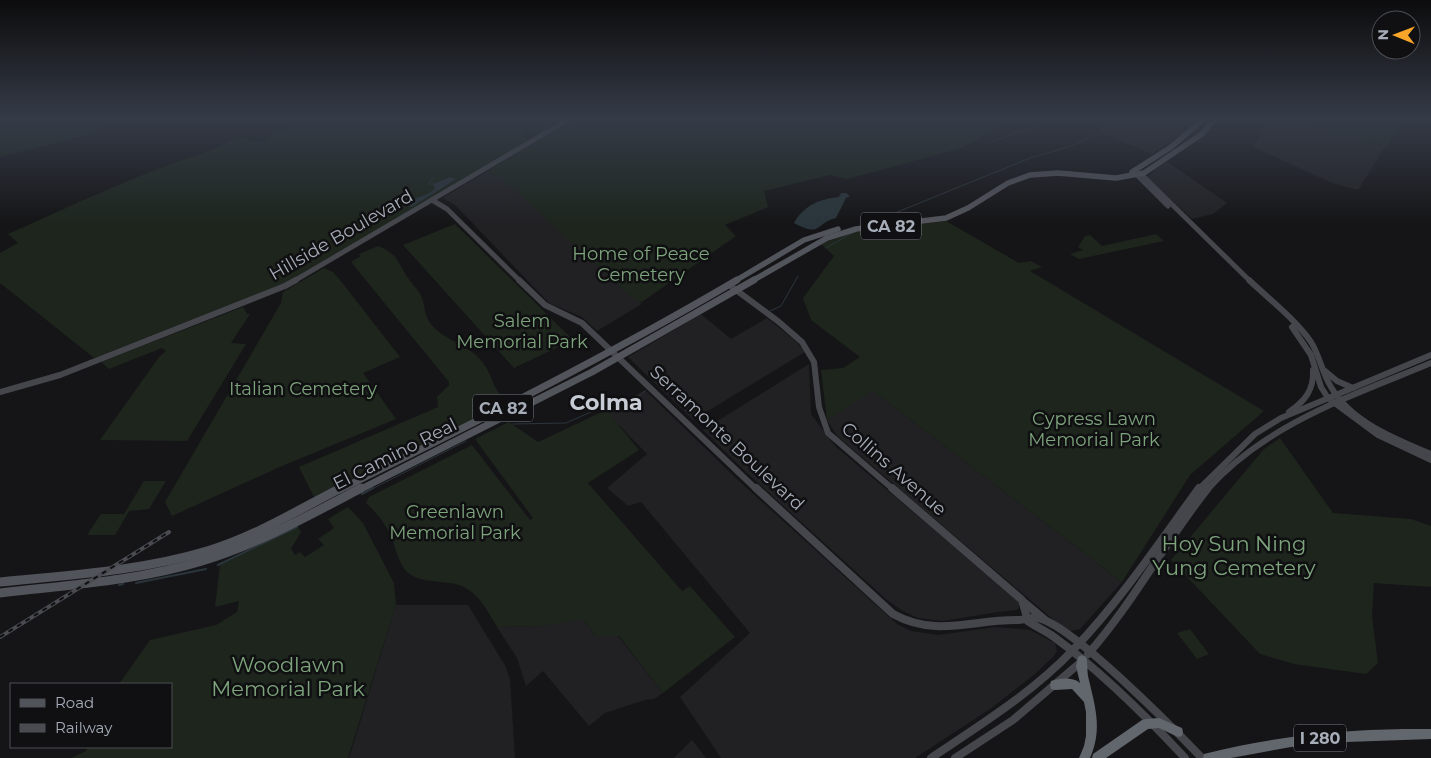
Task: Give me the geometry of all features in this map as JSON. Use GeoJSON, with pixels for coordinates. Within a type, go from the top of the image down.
{"type":"FeatureCollection","features":[{"type":"Feature","properties":{"kind":"highway"},"geometry":{"type":"LineString","coordinates":[[1084,758],[1093,735],[1092,714],[1081,666],[1086,656]]}},
{"type":"Feature","properties":{"kind":"highway"},"geometry":{"type":"LineString","coordinates":[[1055,685],[1069,683],[1078,686],[1086,696],[1092,714]]}},
{"type":"Feature","properties":{"kind":"highway"},"geometry":{"type":"LineString","coordinates":[[1098,758],[1138,728],[1153,722],[1166,725],[1178,732]]}},
{"type":"Feature","properties":{"kind":"highway","name":"I 280"},"geometry":{"type":"LineString","coordinates":[[1209,758],[1312,739],[1382,734],[1431,734]]}},
{"type":"Feature","properties":{"kind":"main road","name":"Hillside Boulevard"},"geometry":{"type":"LineString","coordinates":[[0,392],[60,375],[285,286],[511,153]]}},
{"type":"Feature","properties":{"kind":"main road","name":"El Camino Real"},"geometry":{"type":"LineString","coordinates":[[0,593],[153,575],[221,557],[267,536],[615,355],[732,287],[832,235],[858,228],[912,224],[945,218],[970,208],[1028,175],[1055,172],[1112,176],[1136,174],[1163,153]]}},
{"type":"Feature","properties":{"kind":"main road"},"geometry":{"type":"LineString","coordinates":[[1170,153],[1136,174],[1178,216],[1188,222],[1310,342],[1323,369],[1332,396]]}},
{"type":"Feature","properties":{"kind":"main road","name":"Serramonte Boulevard"},"geometry":{"type":"LineString","coordinates":[[432,200],[448,210],[547,307],[577,320],[743,478],[893,614],[914,625],[935,629],[1006,619],[1028,621],[1050,633],[1072,651],[1086,656],[1142,697],[1202,758]]}},
{"type":"Feature","properties":{"kind":"main road"},"geometry":{"type":"LineString","coordinates":[[1287,319],[1313,361],[1320,384],[1339,403],[1386,440],[1431,460]]}},
{"type":"Feature","properties":{"kind":"main road","name":"El Camino Real"},"geometry":{"type":"LineString","coordinates":[[0,582],[157,564],[219,547],[264,528],[615,355]]}},
{"type":"Feature","properties":{"kind":"main road"},"geometry":{"type":"LineString","coordinates":[[1281,418],[1431,355]]}},
{"type":"Feature","properties":{"kind":"main road"},"geometry":{"type":"LineString","coordinates":[[931,758],[1007,707],[1079,644],[1120,596],[1206,481],[1246,442],[1301,404],[1310,393],[1314,380],[1313,361]]}},
{"type":"Feature","properties":{"kind":"main road"},"geometry":{"type":"LineString","coordinates":[[955,758],[1000,729],[1055,685],[1086,656],[1125,608],[1197,502],[1225,470],[1266,438],[1339,403],[1431,363]]}},
{"type":"Feature","properties":{"kind":"main road"},"geometry":{"type":"LineString","coordinates":[[1323,369],[1337,381],[1353,388]]}},
{"type":"Feature","properties":{"kind":"main road"},"geometry":{"type":"LineString","coordinates":[[1353,397],[1351,405],[1353,414]]}},
{"type":"Feature","properties":{"kind":"main road"},"geometry":{"type":"LineString","coordinates":[[1328,408],[1353,414],[1385,433],[1431,454]]}},
{"type":"Feature","properties":{"kind":"main road"},"geometry":{"type":"LineString","coordinates":[[1022,600],[1026,608],[1028,621]]}},
{"type":"Feature","properties":{"kind":"main road"},"geometry":{"type":"LineString","coordinates":[[1022,600],[1053,625]]}},
{"type":"Feature","properties":{"kind":"main road","name":"Serramonte Boulevard"},"geometry":{"type":"LineString","coordinates":[[1028,621],[1037,618],[1053,625],[1079,644],[1086,656],[1153,722],[1185,758]]}},
{"type":"Feature","properties":{"kind":"street","name":"Collins Avenue"},"geometry":{"type":"LineString","coordinates":[[732,287],[808,348],[815,366],[818,413],[828,433],[1022,600]]}},
{"type":"Feature","properties":{"kind":"shaded area"},"geometry":{"type":"Polygon","coordinates":[[[1268,153],[1381,153],[1358,190],[1332,183],[1268,153]]]}},
{"type":"Feature","properties":{"kind":"shaded area"},"geometry":{"type":"Polygon","coordinates":[[[1166,161],[1227,203],[1213,214],[1192,219],[1147,177],[1166,161]]]}},
{"type":"Feature","properties":{"kind":"shaded area"},"geometry":{"type":"Polygon","coordinates":[[[486,172],[500,177],[642,304],[597,331],[582,317],[549,303],[455,205],[442,198],[486,172]]]}},
{"type":"Feature","properties":{"kind":"shaded area"},"geometry":{"type":"Polygon","coordinates":[[[450,177],[456,179],[412,207],[402,205],[431,192],[435,189],[433,184],[450,177]]]}},
{"type":"Feature","properties":{"kind":"shaded area"},"geometry":{"type":"Polygon","coordinates":[[[841,193],[846,193],[850,196],[846,198],[836,218],[814,229],[794,223],[808,207],[825,199],[839,197],[841,193]]]}},
{"type":"Feature","properties":{"kind":"shaded area"},"geometry":{"type":"Polygon","coordinates":[[[701,314],[731,339],[767,318],[797,342],[805,352],[693,420],[628,357],[701,314]]]}},
{"type":"Feature","properties":{"kind":"shaded area"},"geometry":{"type":"Polygon","coordinates":[[[809,364],[811,414],[835,446],[1017,600],[1020,605],[1017,610],[943,621],[918,618],[903,611],[887,600],[746,472],[703,430],[809,364]]]}},
{"type":"Feature","properties":{"kind":"shaded area"},"geometry":{"type":"Polygon","coordinates":[[[645,390],[739,481],[897,624],[911,631],[938,635],[996,627],[1030,630],[1055,643],[1057,651],[1054,656],[1035,674],[990,709],[915,758],[721,758],[680,697],[750,633],[641,502],[628,506],[607,488],[647,454],[606,412],[645,390]]]}},
{"type":"Feature","properties":{"kind":"shaded area"},"geometry":{"type":"Polygon","coordinates":[[[872,390],[1122,582],[1080,629],[1070,631],[1062,627],[837,436],[827,420],[872,390]]]}},
{"type":"Feature","properties":{"kind":"shaded area"},"geometry":{"type":"Polygon","coordinates":[[[396,605],[468,605],[506,667],[510,680],[515,758],[349,758],[396,605]]]}},
{"type":"Feature","properties":{"kind":"shaded area"},"geometry":{"type":"Polygon","coordinates":[[[574,619],[583,619],[595,636],[618,636],[663,693],[654,699],[645,700],[605,713],[589,726],[543,671],[526,686],[517,658],[497,627],[542,626],[574,619]]]}},
{"type":"Feature","properties":{"kind":"shaded area"},"geometry":{"type":"Polygon","coordinates":[[[692,740],[706,758],[674,758],[692,740]]]}},
{"type":"Feature","properties":{"kind":"green space"},"geometry":{"type":"Polygon","coordinates":[[[0,153],[14,153],[0,157],[0,153]]]}},
{"type":"Feature","properties":{"kind":"green space"},"geometry":{"type":"Polygon","coordinates":[[[201,153],[507,153],[284,284],[94,358],[0,283],[0,253],[18,243],[8,234],[186,158],[201,153]]]}},
{"type":"Feature","properties":{"kind":"green space","name":"Home of Peace Cemetery"},"geometry":{"type":"Polygon","coordinates":[[[517,153],[942,153],[847,179],[830,175],[764,191],[768,207],[725,225],[736,236],[642,302],[636,301],[500,177],[486,172],[517,153]]]}},
{"type":"Feature","properties":{"kind":"green space","name":"Cypress Lawn Memorial Park"},"geometry":{"type":"Polygon","coordinates":[[[946,221],[1019,263],[1031,261],[1042,267],[1030,271],[1264,411],[1190,475],[1122,582],[873,391],[827,420],[821,370],[843,368],[860,357],[811,320],[803,298],[834,256],[821,244],[852,232],[946,221]]]}},
{"type":"Feature","properties":{"kind":"green space","name":"Salem Memorial Park"},"geometry":{"type":"Polygon","coordinates":[[[455,224],[573,340],[514,368],[403,245],[455,224]]]}},
{"type":"Feature","properties":{"kind":"green space"},"geometry":{"type":"Polygon","coordinates":[[[1156,234],[1164,241],[1079,259],[1070,254],[1083,250],[1078,247],[1085,236],[1090,235],[1102,246],[1156,234]]]}},
{"type":"Feature","properties":{"kind":"green space"},"geometry":{"type":"Polygon","coordinates":[[[378,246],[394,255],[420,293],[429,321],[439,332],[478,357],[486,367],[495,387],[507,404],[314,497],[299,467],[438,407],[437,397],[449,385],[449,382],[351,262],[361,256],[359,254],[378,246]]]}},
{"type":"Feature","properties":{"kind":"green space","name":"Italian Cemetery"},"geometry":{"type":"Polygon","coordinates":[[[324,268],[333,272],[341,281],[400,357],[363,373],[396,419],[282,466],[172,516],[165,502],[281,303],[283,292],[324,268]]]}},
{"type":"Feature","properties":{"kind":"green space","name":"Italian Cemetery"},"geometry":{"type":"Polygon","coordinates":[[[243,307],[247,314],[250,314],[231,343],[246,344],[187,441],[100,440],[159,357],[166,351],[162,348],[109,369],[101,362],[243,307]]]}},
{"type":"Feature","properties":{"kind":"green space","name":"Greenlawn Memorial Park"},"geometry":{"type":"Polygon","coordinates":[[[606,410],[639,450],[588,483],[682,591],[690,586],[735,637],[663,693],[619,636],[595,636],[583,619],[542,626],[497,627],[481,602],[469,590],[454,584],[414,577],[404,568],[392,538],[380,517],[366,503],[369,497],[472,445],[530,520],[533,518],[475,439],[509,422],[538,442],[606,410]]]}},
{"type":"Feature","properties":{"kind":"green space","name":"Hoy Sun Ning Yung Cemetery"},"geometry":{"type":"Polygon","coordinates":[[[1280,438],[1333,513],[1411,519],[1431,526],[1431,587],[1374,583],[1372,616],[1378,663],[1366,674],[1294,664],[1260,654],[1171,560],[1264,449],[1280,438]]]}},
{"type":"Feature","properties":{"kind":"green space"},"geometry":{"type":"Polygon","coordinates":[[[144,481],[166,481],[149,509],[129,511],[115,535],[87,535],[101,514],[124,514],[144,481]]]}},
{"type":"Feature","properties":{"kind":"green space","name":"Woodlawn Memorial Park"},"geometry":{"type":"Polygon","coordinates":[[[348,507],[363,523],[394,583],[396,605],[348,758],[71,758],[86,751],[88,748],[172,748],[172,683],[120,683],[150,640],[216,625],[237,612],[239,601],[215,607],[220,565],[298,527],[301,532],[291,549],[295,555],[300,552],[305,557],[324,545],[318,539],[334,528],[328,519],[348,507]]]}},
{"type":"Feature","properties":{"kind":"green space"},"geometry":{"type":"Polygon","coordinates":[[[1190,629],[1209,654],[1197,659],[1177,633],[1190,629]]]}},
{"type":"Feature","properties":{"kind":"waterway"},"geometry":{"type":"LineString","coordinates":[[868,224],[1030,158],[1046,153]]}},
{"type":"Feature","properties":{"kind":"waterway"},"geometry":{"type":"LineString","coordinates":[[428,184],[433,178]]}},
{"type":"Feature","properties":{"kind":"waterway"},"geometry":{"type":"LineString","coordinates":[[826,248],[852,233]]}},
{"type":"Feature","properties":{"kind":"waterway"},"geometry":{"type":"LineString","coordinates":[[770,311],[781,306],[798,276]]}},
{"type":"Feature","properties":{"kind":"waterway"},"geometry":{"type":"LineString","coordinates":[[513,424],[566,423],[609,404],[639,396],[645,391]]}},
{"type":"Feature","properties":{"kind":"waterway"},"geometry":{"type":"LineString","coordinates":[[370,490],[466,441]]}},
{"type":"Feature","properties":{"kind":"waterway"},"geometry":{"type":"LineString","coordinates":[[362,494],[373,488]]}},
{"type":"Feature","properties":{"kind":"waterway"},"geometry":{"type":"LineString","coordinates":[[218,565],[297,527]]}},
{"type":"Feature","properties":{"kind":"waterway"},"geometry":{"type":"LineString","coordinates":[[136,583],[206,569]]}},
{"type":"Feature","properties":{"kind":"waterway"},"geometry":{"type":"LineString","coordinates":[[119,585],[123,584]]}},
{"type":"Feature","properties":{"kind":"railway"},"geometry":{"type":"LineString","coordinates":[[0,637],[169,532]]}},
{"type":"Feature","properties":{"kind":"district","name":"Colma"},"geometry":{"type":"Point","coordinates":[606,402]}}]}
